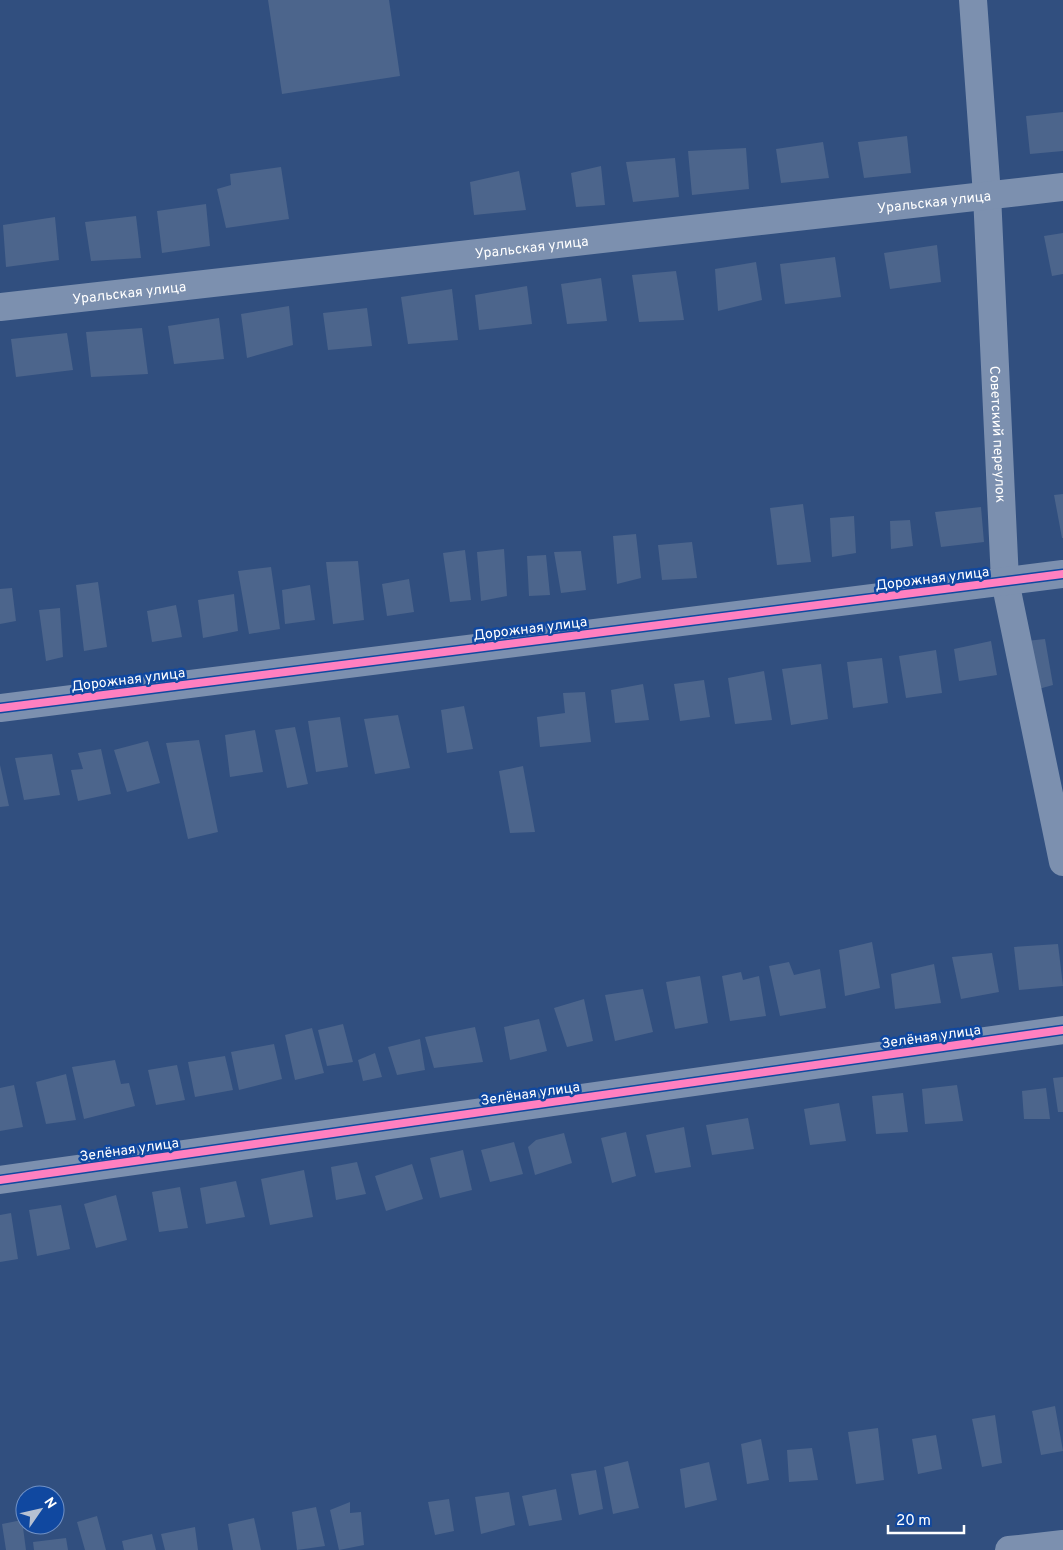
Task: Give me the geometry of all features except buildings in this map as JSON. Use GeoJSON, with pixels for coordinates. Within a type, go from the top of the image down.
{"type":"FeatureCollection","features":[{"type":"Feature","properties":{"kind":"street","name":"Советский переулок"},"geometry":{"type":"LineString","coordinates":[[973,0],[987,195],[1005,581],[1063,862]]}},
{"type":"Feature","properties":{"kind":"street","name":"Уральская улица"},"geometry":{"type":"LineString","coordinates":[[0,307],[1063,187]]}},
{"type":"Feature","properties":{"kind":"street","name":"Дорожная улица"},"geometry":{"type":"LineString","coordinates":[[0,708],[1063,574]]}},
{"type":"Feature","properties":{"kind":"street","name":"Зелёная улица"},"geometry":{"type":"LineString","coordinates":[[0,1180],[1063,1030]]}},
{"type":"Feature","properties":{"kind":"street"},"geometry":{"type":"LineString","coordinates":[[1009,1550],[1063,1544]]}},
{"type":"Feature","properties":{"kind":"cycle path"},"geometry":{"type":"LineString","coordinates":[[0,708],[1063,574]]}},
{"type":"Feature","properties":{"kind":"cycle path"},"geometry":{"type":"LineString","coordinates":[[0,1180],[1063,1030]]}}]}
